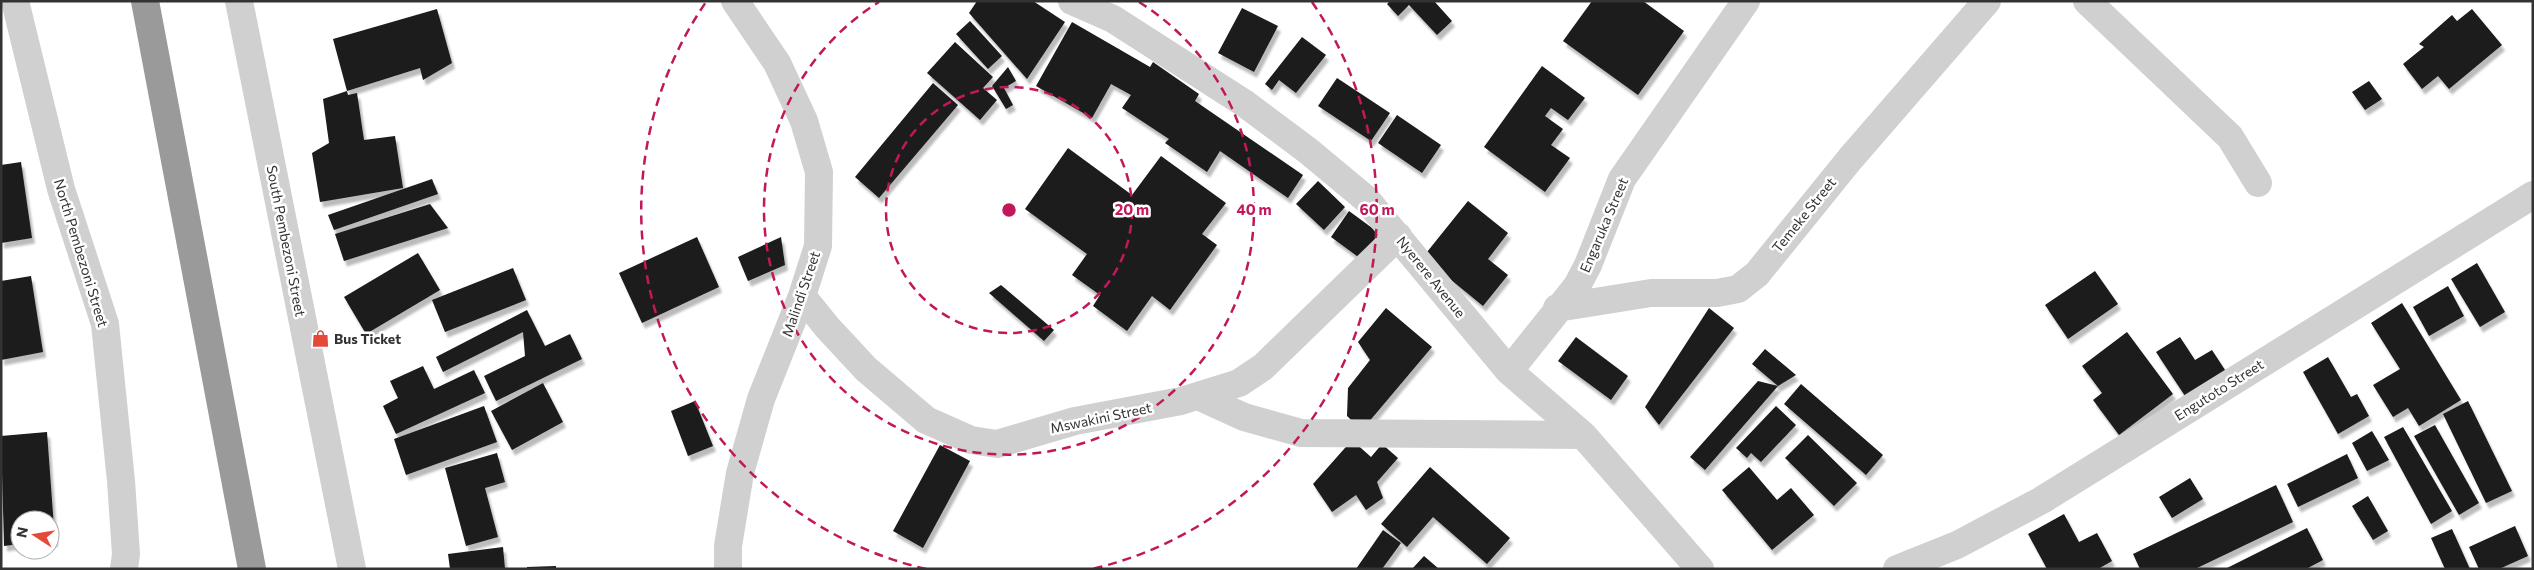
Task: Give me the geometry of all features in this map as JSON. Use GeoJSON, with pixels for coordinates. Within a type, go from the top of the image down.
{"type":"FeatureCollection","features":[{"type":"Feature","properties":{"kind":"highway"},"geometry":{"type":"LineString","coordinates":[[146,1],[252,569]]}},
{"type":"Feature","properties":{"kind":"street","name":"North Pembezoni Street"},"geometry":{"type":"LineString","coordinates":[[14,1],[61,189],[105,324],[126,554],[124,569]]}},
{"type":"Feature","properties":{"kind":"street","name":"South Pembezoni Street"},"geometry":{"type":"LineString","coordinates":[[239,1],[352,569]]}},
{"type":"Feature","properties":{"kind":"street","name":"Malindi Street"},"geometry":{"type":"LineString","coordinates":[[728,569],[728,546],[740,473],[761,399],[802,296],[818,246],[819,172],[804,121],[777,63],[735,1]]}},
{"type":"Feature","properties":{"kind":"street","name":"Nyerere Avenue"},"geometry":{"type":"LineString","coordinates":[[1072,1],[1113,19],[1244,103],[1307,150],[1366,199],[1509,371],[1583,435],[1700,569]]}},
{"type":"Feature","properties":{"kind":"street","name":"Engaruka Street"},"geometry":{"type":"LineString","coordinates":[[1509,371],[1577,286],[1588,265],[1622,179],[1746,1]]}},
{"type":"Feature","properties":{"kind":"street","name":"Temeke Street"},"geometry":{"type":"LineString","coordinates":[[1558,308],[1652,293],[1717,293],[1738,289],[1757,274],[1850,159],[1987,1]]}},
{"type":"Feature","properties":{"kind":"street"},"geometry":{"type":"LineString","coordinates":[[2087,1],[2230,137],[2258,183]]}},
{"type":"Feature","properties":{"kind":"street","name":"Engutoto Street"},"geometry":{"type":"LineString","coordinates":[[1897,569],[1957,545],[2042,500],[2533,195]]}},
{"type":"Feature","properties":{"kind":"street","name":"Mswakini Street"},"geometry":{"type":"LineString","coordinates":[[802,296],[840,341],[894,395],[926,420],[971,440],[997,444],[1075,421],[1181,401],[1238,383],[1263,367],[1398,236]]}},
{"type":"Feature","properties":{"kind":"street"},"geometry":{"type":"LineString","coordinates":[[1198,396],[1244,417],[1301,433],[1583,435]]}},
{"type":"Feature","properties":{"kind":"building"},"geometry":{"type":"Polygon","coordinates":[[[977,1],[1033,1],[1065,22],[1027,79],[969,13],[977,1]]]}},
{"type":"Feature","properties":{"kind":"building"},"geometry":{"type":"Polygon","coordinates":[[[1390,1],[1434,1],[1452,21],[1437,35],[1409,5],[1398,16],[1387,4],[1390,1]]]}},
{"type":"Feature","properties":{"kind":"building"},"geometry":{"type":"Polygon","coordinates":[[[1592,1],[1643,1],[1684,31],[1638,95],[1563,41],[1592,1]]]}},
{"type":"Feature","properties":{"kind":"building"},"geometry":{"type":"Polygon","coordinates":[[[1242,8],[1278,26],[1254,72],[1218,53],[1242,8]]]}},
{"type":"Feature","properties":{"kind":"building"},"geometry":{"type":"Polygon","coordinates":[[[437,9],[452,63],[423,80],[420,68],[347,91],[333,39],[437,9]]]}},
{"type":"Feature","properties":{"kind":"building"},"geometry":{"type":"Polygon","coordinates":[[[2472,9],[2502,45],[2449,89],[2438,76],[2422,89],[2403,64],[2424,47],[2419,44],[2452,15],[2457,21],[2472,9]]]}},
{"type":"Feature","properties":{"kind":"building"},"geometry":{"type":"Polygon","coordinates":[[[970,21],[1002,56],[988,69],[956,34],[970,21]]]}},
{"type":"Feature","properties":{"kind":"building"},"geometry":{"type":"Polygon","coordinates":[[[1072,22],[1150,67],[1153,62],[1199,94],[1195,101],[1303,175],[1288,198],[1220,151],[1207,172],[1165,143],[1169,139],[1122,108],[1131,95],[1111,84],[1092,118],[1036,86],[1072,22]]]}},
{"type":"Feature","properties":{"kind":"building"},"geometry":{"type":"Polygon","coordinates":[[[1302,37],[1326,55],[1296,93],[1279,80],[1272,90],[1265,84],[1302,37]]]}},
{"type":"Feature","properties":{"kind":"building"},"geometry":{"type":"Polygon","coordinates":[[[955,42],[993,77],[983,88],[997,100],[980,120],[927,73],[955,42]]]}},
{"type":"Feature","properties":{"kind":"building"},"geometry":{"type":"Polygon","coordinates":[[[1542,66],[1585,98],[1568,120],[1551,108],[1545,116],[1563,129],[1551,145],[1570,158],[1545,192],[1484,147],[1542,66]]]}},
{"type":"Feature","properties":{"kind":"building"},"geometry":{"type":"Polygon","coordinates":[[[1008,67],[1016,81],[1004,88],[1013,105],[1006,109],[992,86],[1008,67]]]}},
{"type":"Feature","properties":{"kind":"building"},"geometry":{"type":"Polygon","coordinates":[[[1337,78],[1390,113],[1371,141],[1318,106],[1337,78]]]}},
{"type":"Feature","properties":{"kind":"building"},"geometry":{"type":"Polygon","coordinates":[[[2369,81],[2382,99],[2365,110],[2352,92],[2369,81]]]}},
{"type":"Feature","properties":{"kind":"building"},"geometry":{"type":"Polygon","coordinates":[[[933,83],[958,105],[879,198],[855,177],[933,83]]]}},
{"type":"Feature","properties":{"kind":"building"},"geometry":{"type":"Polygon","coordinates":[[[347,91],[348,95],[357,93],[364,140],[395,136],[403,188],[320,202],[312,153],[329,143],[323,99],[347,91]]]}},
{"type":"Feature","properties":{"kind":"building"},"geometry":{"type":"Polygon","coordinates":[[[1397,115],[1441,145],[1422,173],[1378,143],[1397,115]]]}},
{"type":"Feature","properties":{"kind":"building"},"geometry":{"type":"Polygon","coordinates":[[[1068,148],[1132,195],[1161,156],[1226,203],[1202,234],[1217,245],[1170,310],[1152,296],[1127,331],[1093,306],[1100,295],[1072,275],[1087,254],[1025,209],[1068,148]]]}},
{"type":"Feature","properties":{"kind":"building"},"geometry":{"type":"Polygon","coordinates":[[[21,162],[32,238],[1,243],[1,165],[21,162]]]}},
{"type":"Feature","properties":{"kind":"building"},"geometry":{"type":"Polygon","coordinates":[[[432,179],[438,194],[334,230],[328,215],[432,179]]]}},
{"type":"Feature","properties":{"kind":"building"},"geometry":{"type":"Polygon","coordinates":[[[1318,181],[1345,207],[1324,230],[1296,204],[1318,181]]]}},
{"type":"Feature","properties":{"kind":"building"},"geometry":{"type":"Polygon","coordinates":[[[1468,201],[1508,233],[1488,259],[1508,275],[1483,306],[1423,257],[1468,201]]]}},
{"type":"Feature","properties":{"kind":"building"},"geometry":{"type":"Polygon","coordinates":[[[430,204],[448,228],[344,261],[335,234],[430,204]]]}},
{"type":"Feature","properties":{"kind":"building"},"geometry":{"type":"Polygon","coordinates":[[[1349,211],[1379,233],[1361,259],[1331,237],[1349,211]]]}},
{"type":"Feature","properties":{"kind":"building"},"geometry":{"type":"Polygon","coordinates":[[[697,237],[719,287],[642,323],[619,273],[697,237]]]}},
{"type":"Feature","properties":{"kind":"building"},"geometry":{"type":"Polygon","coordinates":[[[781,237],[785,265],[748,281],[738,257],[781,237]]]}},
{"type":"Feature","properties":{"kind":"building"},"geometry":{"type":"Polygon","coordinates":[[[418,253],[440,290],[366,334],[344,297],[418,253]]]}},
{"type":"Feature","properties":{"kind":"building"},"geometry":{"type":"Polygon","coordinates":[[[2477,263],[2505,312],[2480,327],[2451,279],[2477,263]]]}},
{"type":"Feature","properties":{"kind":"building"},"geometry":{"type":"Polygon","coordinates":[[[513,268],[526,300],[445,332],[432,300],[513,268]]]}},
{"type":"Feature","properties":{"kind":"building"},"geometry":{"type":"Polygon","coordinates":[[[2095,271],[2118,304],[2068,339],[2045,305],[2095,271]]]}},
{"type":"Feature","properties":{"kind":"building"},"geometry":{"type":"Polygon","coordinates":[[[31,276],[43,352],[1,360],[1,281],[31,276]]]}},
{"type":"Feature","properties":{"kind":"building"},"geometry":{"type":"Polygon","coordinates":[[[1001,285],[1054,330],[1044,341],[989,293],[1001,285]]]}},
{"type":"Feature","properties":{"kind":"building"},"geometry":{"type":"Polygon","coordinates":[[[2448,286],[2464,316],[2429,336],[2413,307],[2448,286]]]}},
{"type":"Feature","properties":{"kind":"building"},"geometry":{"type":"Polygon","coordinates":[[[2402,303],[2461,400],[2419,426],[2408,408],[2393,417],[2373,385],[2400,369],[2371,323],[2402,303]]]}},
{"type":"Feature","properties":{"kind":"building"},"geometry":{"type":"Polygon","coordinates":[[[1386,308],[1432,347],[1362,430],[1347,416],[1348,388],[1370,360],[1358,342],[1386,308]]]}},
{"type":"Feature","properties":{"kind":"building"},"geometry":{"type":"Polygon","coordinates":[[[1709,308],[1734,328],[1659,425],[1645,407],[1709,308]]]}},
{"type":"Feature","properties":{"kind":"building"},"geometry":{"type":"Polygon","coordinates":[[[527,310],[545,346],[570,334],[582,359],[496,401],[484,376],[525,356],[523,332],[443,372],[436,357],[527,310]]]}},
{"type":"Feature","properties":{"kind":"building"},"geometry":{"type":"Polygon","coordinates":[[[2127,332],[2173,394],[2119,435],[2093,400],[2102,393],[2082,366],[2127,332]]]}},
{"type":"Feature","properties":{"kind":"building"},"geometry":{"type":"Polygon","coordinates":[[[1576,337],[1628,376],[1611,400],[1558,361],[1576,337]]]}},
{"type":"Feature","properties":{"kind":"building"},"geometry":{"type":"Polygon","coordinates":[[[2180,337],[2195,360],[2212,350],[2227,373],[2187,399],[2156,352],[2180,337]]]}},
{"type":"Feature","properties":{"kind":"building"},"geometry":{"type":"Polygon","coordinates":[[[1765,349],[1796,375],[1778,386],[1752,364],[1765,349]]]}},
{"type":"Feature","properties":{"kind":"building"},"geometry":{"type":"Polygon","coordinates":[[[2328,357],[2351,397],[2357,394],[2369,416],[2338,434],[2303,372],[2328,357]]]}},
{"type":"Feature","properties":{"kind":"building"},"geometry":{"type":"Polygon","coordinates":[[[423,366],[434,389],[474,370],[485,393],[396,434],[383,406],[398,398],[390,381],[423,366]]]}},
{"type":"Feature","properties":{"kind":"building"},"geometry":{"type":"Polygon","coordinates":[[[1758,381],[1778,386],[1705,470],[1690,457],[1758,381]]]}},
{"type":"Feature","properties":{"kind":"building"},"geometry":{"type":"Polygon","coordinates":[[[543,383],[563,422],[512,450],[491,411],[543,383]]]}},
{"type":"Feature","properties":{"kind":"building"},"geometry":{"type":"Polygon","coordinates":[[[1801,384],[1883,455],[1866,475],[1784,404],[1801,384]]]}},
{"type":"Feature","properties":{"kind":"building"},"geometry":{"type":"Polygon","coordinates":[[[695,401],[713,446],[688,456],[671,411],[695,401]]]}},
{"type":"Feature","properties":{"kind":"building"},"geometry":{"type":"Polygon","coordinates":[[[2468,401],[2512,491],[2486,503],[2443,414],[2468,401]]]}},
{"type":"Feature","properties":{"kind":"building"},"geometry":{"type":"Polygon","coordinates":[[[484,406],[497,442],[406,475],[394,439],[484,406]]]}},
{"type":"Feature","properties":{"kind":"building"},"geometry":{"type":"Polygon","coordinates":[[[1776,406],[1796,425],[1761,462],[1751,453],[1747,458],[1736,448],[1776,406]]]}},
{"type":"Feature","properties":{"kind":"building"},"geometry":{"type":"Polygon","coordinates":[[[2435,425],[2479,503],[2459,515],[2414,436],[2435,425]]]}},
{"type":"Feature","properties":{"kind":"building"},"geometry":{"type":"Polygon","coordinates":[[[2403,427],[2452,511],[2431,524],[2384,437],[2403,427]]]}},
{"type":"Feature","properties":{"kind":"building"},"geometry":{"type":"Polygon","coordinates":[[[2372,431],[2389,460],[2367,471],[2352,443],[2372,431]]]}},
{"type":"Feature","properties":{"kind":"building"},"geometry":{"type":"Polygon","coordinates":[[[47,432],[53,510],[10,510],[10,545],[4,546],[1,436],[47,432]]]}},
{"type":"Feature","properties":{"kind":"building"},"geometry":{"type":"Polygon","coordinates":[[[1808,435],[1857,483],[1834,506],[1785,458],[1808,435]]]}},
{"type":"Feature","properties":{"kind":"building"},"geometry":{"type":"Polygon","coordinates":[[[1352,440],[1371,457],[1382,444],[1398,458],[1377,482],[1383,498],[1366,510],[1356,495],[1332,512],[1313,484],[1352,440]]]}},
{"type":"Feature","properties":{"kind":"building"},"geometry":{"type":"Polygon","coordinates":[[[940,445],[970,461],[923,548],[893,531],[940,445]]]}},
{"type":"Feature","properties":{"kind":"building"},"geometry":{"type":"Polygon","coordinates":[[[497,453],[505,482],[485,488],[498,537],[466,546],[445,468],[497,453]]]}},
{"type":"Feature","properties":{"kind":"building"},"geometry":{"type":"Polygon","coordinates":[[[2347,454],[2358,478],[2298,507],[2287,484],[2347,454]]]}},
{"type":"Feature","properties":{"kind":"building"},"geometry":{"type":"Polygon","coordinates":[[[1430,467],[1510,538],[1487,564],[1433,517],[1407,547],[1381,524],[1430,467]]]}},
{"type":"Feature","properties":{"kind":"building"},"geometry":{"type":"Polygon","coordinates":[[[1749,467],[1777,500],[1791,488],[1814,515],[1772,550],[1722,490],[1749,467]]]}},
{"type":"Feature","properties":{"kind":"building"},"geometry":{"type":"Polygon","coordinates":[[[2190,478],[2203,499],[2172,518],[2159,497],[2190,478]]]}},
{"type":"Feature","properties":{"kind":"building"},"geometry":{"type":"Polygon","coordinates":[[[2276,485],[2293,522],[2195,569],[2140,569],[2133,554],[2276,485]]]}},
{"type":"Feature","properties":{"kind":"building"},"geometry":{"type":"Polygon","coordinates":[[[2368,496],[2388,531],[2373,540],[2352,506],[2368,496]]]}},
{"type":"Feature","properties":{"kind":"building"},"geometry":{"type":"Polygon","coordinates":[[[2064,514],[2079,542],[2097,533],[2112,561],[2098,569],[2047,569],[2028,534],[2064,514]]]}},
{"type":"Feature","properties":{"kind":"building"},"geometry":{"type":"Polygon","coordinates":[[[2515,526],[2528,556],[2499,569],[2479,569],[2469,547],[2515,526]]]}},
{"type":"Feature","properties":{"kind":"building"},"geometry":{"type":"Polygon","coordinates":[[[2307,528],[2323,560],[2306,569],[2225,569],[2307,528]]]}},
{"type":"Feature","properties":{"kind":"building"},"geometry":{"type":"Polygon","coordinates":[[[2452,529],[2470,569],[2445,569],[2431,538],[2452,529]]]}},
{"type":"Feature","properties":{"kind":"building"},"geometry":{"type":"Polygon","coordinates":[[[1383,530],[1401,543],[1382,569],[1356,569],[1383,530]]]}},
{"type":"Feature","properties":{"kind":"building"},"geometry":{"type":"Polygon","coordinates":[[[503,547],[505,569],[450,569],[448,554],[503,547]]]}},
{"type":"Feature","properties":{"kind":"building"},"geometry":{"type":"Polygon","coordinates":[[[1424,556],[1439,569],[1412,569],[1424,556]]]}},
{"type":"Feature","properties":{"kind":"building"},"geometry":{"type":"Polygon","coordinates":[[[556,566],[556,569],[527,569],[527,567],[556,566]]]}},
{"type":"Feature","properties":{"kind":"place","name":"Bus Ticket"},"geometry":{"type":"Point","coordinates":[320,339]}}]}
